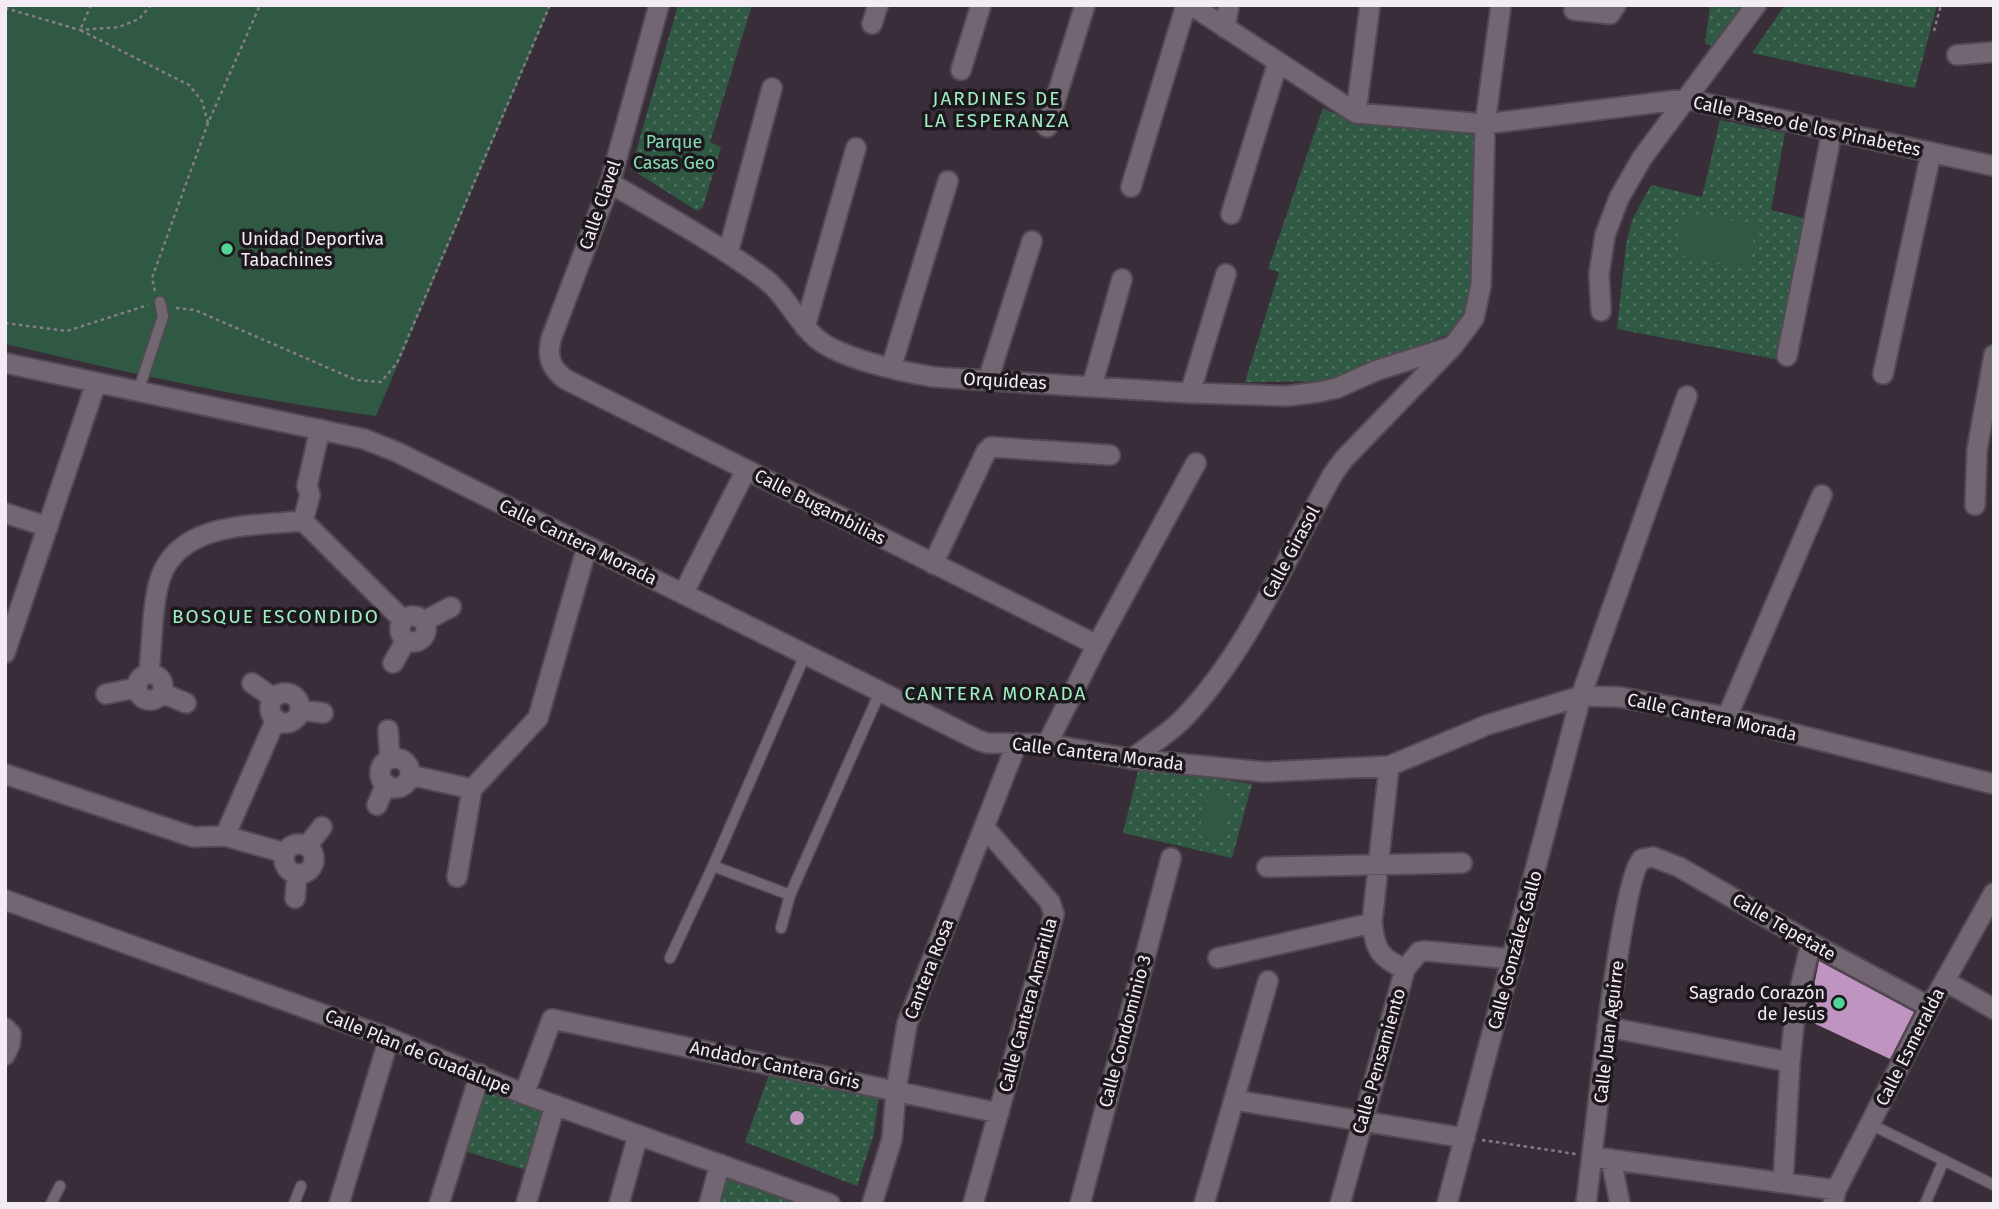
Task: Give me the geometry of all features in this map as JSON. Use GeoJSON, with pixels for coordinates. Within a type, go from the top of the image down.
{"type":"FeatureCollection","features":[{"type":"Feature","properties":{"kind":"street","name":"Calle Clavel"},"geometry":{"type":"LineString","coordinates":[[550,362],[551,339],[610,183],[659,5]]}},
{"type":"Feature","properties":{"kind":"street"},"geometry":{"type":"LineString","coordinates":[[961,70],[981,5]]}},
{"type":"Feature","properties":{"kind":"street"},"geometry":{"type":"LineString","coordinates":[[1047,127],[1085,5]]}},
{"type":"Feature","properties":{"kind":"street"},"geometry":{"type":"LineString","coordinates":[[1131,187],[1188,5]]}},
{"type":"Feature","properties":{"kind":"street","name":"Calle Paseo de los Pinabetes"},"geometry":{"type":"LineString","coordinates":[[1188,5],[1356,113],[1485,124],[1686,99],[1994,166]]}},
{"type":"Feature","properties":{"kind":"street"},"geometry":{"type":"LineString","coordinates":[[1226,28],[1229,5]]}},
{"type":"Feature","properties":{"kind":"street"},"geometry":{"type":"LineString","coordinates":[[1356,113],[1370,5]]}},
{"type":"Feature","properties":{"kind":"street","name":"Calle Girasol"},"geometry":{"type":"LineString","coordinates":[[1132,759],[1181,722],[1222,673],[1247,636],[1333,474],[1344,459],[1453,346],[1474,318],[1481,285],[1485,124],[1500,5]]}},
{"type":"Feature","properties":{"kind":"street"},"geometry":{"type":"LineString","coordinates":[[1574,10],[1610,14],[1616,5]]}},
{"type":"Feature","properties":{"kind":"street"},"geometry":{"type":"LineString","coordinates":[[1601,311],[1600,274],[1605,235],[1619,198],[1642,158],[1756,5]]}},
{"type":"Feature","properties":{"kind":"street"},"geometry":{"type":"LineString","coordinates":[[1958,55],[1994,52]]}},
{"type":"Feature","properties":{"kind":"street"},"geometry":{"type":"LineString","coordinates":[[1231,214],[1278,62]]}},
{"type":"Feature","properties":{"kind":"street"},"geometry":{"type":"LineString","coordinates":[[728,253],[772,88]]}},
{"type":"Feature","properties":{"kind":"street"},"geometry":{"type":"LineString","coordinates":[[1787,356],[1832,131]]}},
{"type":"Feature","properties":{"kind":"street"},"geometry":{"type":"LineString","coordinates":[[805,327],[856,148]]}},
{"type":"Feature","properties":{"kind":"street"},"geometry":{"type":"LineString","coordinates":[[1883,374],[1931,153]]}},
{"type":"Feature","properties":{"kind":"street"},"geometry":{"type":"LineString","coordinates":[[891,368],[948,181]]}},
{"type":"Feature","properties":{"kind":"street","name":"Orquídeas"},"geometry":{"type":"LineString","coordinates":[[610,183],[728,253],[780,292],[805,327],[820,342],[839,352],[891,368],[934,377],[1190,393],[1287,396],[1337,388],[1375,371],[1453,346]]}},
{"type":"Feature","properties":{"kind":"street"},"geometry":{"type":"LineString","coordinates":[[988,380],[1032,241]]}},
{"type":"Feature","properties":{"kind":"street"},"geometry":{"type":"LineString","coordinates":[[1190,393],[1226,274]]}},
{"type":"Feature","properties":{"kind":"street"},"geometry":{"type":"LineString","coordinates":[[1093,386],[1122,279]]}},
{"type":"Feature","properties":{"kind":"street"},"geometry":{"type":"LineString","coordinates":[[1975,505],[1978,450],[1994,355]]}},
{"type":"Feature","properties":{"kind":"street","name":"Calle Bugambilias"},"geometry":{"type":"LineString","coordinates":[[550,362],[565,379],[1097,645]]}},
{"type":"Feature","properties":{"kind":"street","name":"Calle Cantera Morada"},"geometry":{"type":"LineString","coordinates":[[5,363],[364,439],[397,452],[978,740],[1047,744],[1132,759],[1265,772],[1389,766],[1488,725],[1581,696],[1620,697],[1727,717],[1994,784]]}},
{"type":"Feature","properties":{"kind":"street"},"geometry":{"type":"LineString","coordinates":[[7,645],[96,383]]}},
{"type":"Feature","properties":{"kind":"street","name":"Calle González Gallo"},"geometry":{"type":"LineString","coordinates":[[1447,1204],[1581,696],[1686,396]]}},
{"type":"Feature","properties":{"kind":"street"},"geometry":{"type":"LineString","coordinates":[[303,521],[310,495],[319,489],[326,430]]}},
{"type":"Feature","properties":{"kind":"street"},"geometry":{"type":"LineString","coordinates":[[933,564],[991,447],[1110,455]]}},
{"type":"Feature","properties":{"kind":"street"},"geometry":{"type":"LineString","coordinates":[[1047,744],[1097,645],[1196,463]]}},
{"type":"Feature","properties":{"kind":"street"},"geometry":{"type":"LineString","coordinates":[[684,594],[746,470]]}},
{"type":"Feature","properties":{"kind":"street"},"geometry":{"type":"LineString","coordinates":[[1727,717],[1822,495]]}},
{"type":"Feature","properties":{"kind":"street"},"geometry":{"type":"LineString","coordinates":[[5,513],[48,527]]}},
{"type":"Feature","properties":{"kind":"street"},"geometry":{"type":"LineString","coordinates":[[303,521],[403,620]]}},
{"type":"Feature","properties":{"kind":"street"},"geometry":{"type":"LineString","coordinates":[[149,673],[159,584],[168,562],[179,549],[215,531],[303,521]]}},
{"type":"Feature","properties":{"kind":"street"},"geometry":{"type":"LineString","coordinates":[[457,877],[472,789],[538,718],[587,547]]}},
{"type":"Feature","properties":{"kind":"street"},"geometry":{"type":"LineString","coordinates":[[424,621],[451,607]]}},
{"type":"Feature","properties":{"kind":"street"},"geometry":{"type":"LineString","coordinates":[[415,615],[424,621],[426,631],[421,640],[411,642],[400,632],[403,620],[415,615]]}},
{"type":"Feature","properties":{"kind":"street"},"geometry":{"type":"LineString","coordinates":[[393,663],[406,640]]}},
{"type":"Feature","properties":{"kind":"street"},"geometry":{"type":"LineString","coordinates":[[149,673],[161,678],[163,683],[162,693],[158,698],[148,700],[139,694],[136,688],[138,680],[149,673]]}},
{"type":"Feature","properties":{"kind":"street"},"geometry":{"type":"LineString","coordinates":[[253,683],[273,698]]}},
{"type":"Feature","properties":{"kind":"street"},"geometry":{"type":"LineString","coordinates":[[106,694],[136,688]]}},
{"type":"Feature","properties":{"kind":"street"},"geometry":{"type":"LineString","coordinates":[[162,693],[186,703]]}},
{"type":"Feature","properties":{"kind":"street"},"geometry":{"type":"LineString","coordinates":[[290,693],[298,699],[301,710],[296,718],[284,723],[271,714],[270,706],[273,698],[279,694],[290,693]]}},
{"type":"Feature","properties":{"kind":"street"},"geometry":{"type":"LineString","coordinates":[[301,710],[323,713]]}},
{"type":"Feature","properties":{"kind":"street"},"geometry":{"type":"LineString","coordinates":[[225,835],[276,719]]}},
{"type":"Feature","properties":{"kind":"street"},"geometry":{"type":"LineString","coordinates":[[388,730],[390,759]]}},
{"type":"Feature","properties":{"kind":"street","name":"Cantera Rosa"},"geometry":{"type":"LineString","coordinates":[[872,1204],[889,1152],[904,1039],[912,1011],[1017,743]]}},
{"type":"Feature","properties":{"kind":"street"},"geometry":{"type":"LineString","coordinates":[[397,758],[410,767],[411,775],[401,787],[393,788],[386,785],[382,779],[381,767],[390,759],[397,758]]}},
{"type":"Feature","properties":{"kind":"street","name":"Calle Pensamiento"},"geometry":{"type":"LineString","coordinates":[[1340,1204],[1405,969],[1382,956],[1371,923],[1389,766]]}},
{"type":"Feature","properties":{"kind":"street"},"geometry":{"type":"LineString","coordinates":[[5,774],[192,836],[225,835],[285,853]]}},
{"type":"Feature","properties":{"kind":"street"},"geometry":{"type":"LineString","coordinates":[[411,775],[472,789]]}},
{"type":"Feature","properties":{"kind":"street"},"geometry":{"type":"LineString","coordinates":[[377,805],[386,785]]}},
{"type":"Feature","properties":{"kind":"street"},"geometry":{"type":"LineString","coordinates":[[307,846],[321,827]]}},
{"type":"Feature","properties":{"kind":"street","name":"Calle Cantera Amarilla"},"geometry":{"type":"LineString","coordinates":[[974,1204],[1054,914],[1050,902],[985,828]]}},
{"type":"Feature","properties":{"kind":"street"},"geometry":{"type":"LineString","coordinates":[[293,845],[307,846],[314,861],[309,870],[297,874],[289,871],[285,865],[285,853],[293,845]]}},
{"type":"Feature","properties":{"kind":"street","name":"Calle Tepetate"},"geometry":{"type":"LineString","coordinates":[[1638,862],[1646,857],[1653,857],[1679,867],[1930,1007]]}},
{"type":"Feature","properties":{"kind":"street","name":"Calle Condominio 3"},"geometry":{"type":"LineString","coordinates":[[1080,1204],[1171,858]]}},
{"type":"Feature","properties":{"kind":"street","name":"Calle Juan Aguirre"},"geometry":{"type":"LineString","coordinates":[[1586,1204],[1602,1158],[1607,1027],[1628,898],[1638,862]]}},
{"type":"Feature","properties":{"kind":"street"},"geometry":{"type":"LineString","coordinates":[[1266,866],[1462,863]]}},
{"type":"Feature","properties":{"kind":"street"},"geometry":{"type":"LineString","coordinates":[[295,898],[297,874]]}},
{"type":"Feature","properties":{"kind":"street","name":"Calle Esmeralda"},"geometry":{"type":"LineString","coordinates":[[1835,1197],[1930,1007],[1994,893]]}},
{"type":"Feature","properties":{"kind":"street","name":"Calle Plan de Guadalupe"},"geometry":{"type":"LineString","coordinates":[[5,900],[389,1038],[524,1094],[720,1164],[800,1199],[830,1204]]}},
{"type":"Feature","properties":{"kind":"street"},"geometry":{"type":"LineString","coordinates":[[1218,958],[1371,923]]}},
{"type":"Feature","properties":{"kind":"street"},"geometry":{"type":"LineString","coordinates":[[1783,1183],[1790,1062],[1797,1005],[1811,943]]}},
{"type":"Feature","properties":{"kind":"street"},"geometry":{"type":"LineString","coordinates":[[1405,969],[1419,952],[1426,951],[1513,959]]}},
{"type":"Feature","properties":{"kind":"street"},"geometry":{"type":"LineString","coordinates":[[1204,1204],[1268,981]]}},
{"type":"Feature","properties":{"kind":"street"},"geometry":{"type":"LineString","coordinates":[[1945,981],[1994,1009]]}},
{"type":"Feature","properties":{"kind":"street","name":"Andador Cantera Gris"},"geometry":{"type":"LineString","coordinates":[[524,1094],[552,1019],[999,1113]]}},
{"type":"Feature","properties":{"kind":"street"},"geometry":{"type":"LineString","coordinates":[[1607,1027],[1790,1062]]}},
{"type":"Feature","properties":{"kind":"street"},"geometry":{"type":"LineString","coordinates":[[5,1055],[10,1044],[8,1031]]}},
{"type":"Feature","properties":{"kind":"street"},"geometry":{"type":"LineString","coordinates":[[339,1204],[389,1038]]}},
{"type":"Feature","properties":{"kind":"street"},"geometry":{"type":"LineString","coordinates":[[439,1204],[480,1074]]}},
{"type":"Feature","properties":{"kind":"street"},"geometry":{"type":"LineString","coordinates":[[1234,1100],[1465,1138]]}},
{"type":"Feature","properties":{"kind":"street"},"geometry":{"type":"LineString","coordinates":[[526,1204],[555,1105]]}},
{"type":"Feature","properties":{"kind":"street"},"geometry":{"type":"LineString","coordinates":[[620,1204],[638,1135]]}},
{"type":"Feature","properties":{"kind":"street"},"geometry":{"type":"LineString","coordinates":[[1620,1204],[1602,1158],[1783,1183],[1835,1197]]}},
{"type":"Feature","properties":{"kind":"street"},"geometry":{"type":"LineString","coordinates":[[709,1204],[720,1164]]}},
{"type":"Feature","properties":{"kind":"lane"},"geometry":{"type":"LineString","coordinates":[[138,392],[163,316],[161,304]]}},
{"type":"Feature","properties":{"kind":"lane"},"geometry":{"type":"LineString","coordinates":[[670,958],[805,655]]}},
{"type":"Feature","properties":{"kind":"lane"},"geometry":{"type":"LineString","coordinates":[[781,928],[790,895],[880,692]]}},
{"type":"Feature","properties":{"kind":"lane"},"geometry":{"type":"LineString","coordinates":[[713,866],[790,895]]}},
{"type":"Feature","properties":{"kind":"lane"},"geometry":{"type":"LineString","coordinates":[[1870,1124],[1994,1185]]}},
{"type":"Feature","properties":{"kind":"lane"},"geometry":{"type":"LineString","coordinates":[[1925,1204],[1942,1170],[1944,1160]]}},
{"type":"Feature","properties":{"kind":"lane"},"geometry":{"type":"LineString","coordinates":[[51,1204],[60,1186]]}},
{"type":"Feature","properties":{"kind":"lane"},"geometry":{"type":"LineString","coordinates":[[294,1204],[301,1186]]}},
{"type":"Feature","properties":{"kind":"path"},"geometry":{"type":"LineString","coordinates":[[80,30],[91,5]]}},
{"type":"Feature","properties":{"kind":"path"},"geometry":{"type":"LineString","coordinates":[[80,30],[119,27],[139,19],[151,5]]}},
{"type":"Feature","properties":{"kind":"path"},"geometry":{"type":"LineString","coordinates":[[161,304],[152,278],[208,123],[260,5]]}},
{"type":"Feature","properties":{"kind":"path"},"geometry":{"type":"LineString","coordinates":[[5,323],[67,331],[136,307],[161,304],[195,310],[356,380],[381,382],[397,363],[550,5]]}},
{"type":"Feature","properties":{"kind":"path"},"geometry":{"type":"LineString","coordinates":[[1934,31],[1941,5]]}},
{"type":"Feature","properties":{"kind":"path"},"geometry":{"type":"LineString","coordinates":[[5,8],[80,30],[189,85],[202,101],[208,123]]}},
{"type":"Feature","properties":{"kind":"path"},"geometry":{"type":"LineString","coordinates":[[1465,1138],[1602,1158]]}},
{"type":"Feature","properties":{"kind":"green space","name":"Unidad Deportiva Tabachines"},"geometry":{"type":"Polygon","coordinates":[[[5,5],[551,5],[376,416],[190,385],[5,344],[5,5]]]}},
{"type":"Feature","properties":{"kind":"green space","name":"Parque Casas Geo"},"geometry":{"type":"Polygon","coordinates":[[[678,5],[752,5],[710,142],[721,147],[703,207],[697,211],[631,169],[678,5]]]}},
{"type":"Feature","properties":{"kind":"green space"},"geometry":{"type":"Polygon","coordinates":[[[1710,5],[1749,5],[1718,47],[1705,44],[1710,5]]]}},
{"type":"Feature","properties":{"kind":"green space"},"geometry":{"type":"Polygon","coordinates":[[[1785,5],[1937,5],[1915,88],[1752,53],[1785,5]]]}},
{"type":"Feature","properties":{"kind":"green space"},"geometry":{"type":"Polygon","coordinates":[[[1323,108],[1349,120],[1478,133],[1473,307],[1451,333],[1329,381],[1245,382],[1279,272],[1268,269],[1323,108]]]}},
{"type":"Feature","properties":{"kind":"green space"},"geometry":{"type":"Polygon","coordinates":[[[1720,120],[1785,133],[1771,210],[1808,219],[1780,360],[1617,329],[1626,245],[1632,220],[1651,185],[1702,197],[1720,120]]]}},
{"type":"Feature","properties":{"kind":"green space"},"geometry":{"type":"Polygon","coordinates":[[[1685,212],[1756,225],[1749,268],[1678,255],[1685,212]]]}},
{"type":"Feature","properties":{"kind":"green space"},"geometry":{"type":"Polygon","coordinates":[[[1139,767],[1252,784],[1232,858],[1123,833],[1139,767]]]}},
{"type":"Feature","properties":{"kind":"green space"},"geometry":{"type":"Polygon","coordinates":[[[1209,791],[1233,797],[1222,841],[1198,835],[1209,791]]]}},
{"type":"Feature","properties":{"kind":"green space"},"geometry":{"type":"Polygon","coordinates":[[[774,1060],[881,1078],[874,1134],[857,1186],[745,1142],[774,1060]]]}},
{"type":"Feature","properties":{"kind":"green space"},"geometry":{"type":"Polygon","coordinates":[[[482,1091],[544,1110],[526,1170],[464,1151],[482,1091]]]}},
{"type":"Feature","properties":{"kind":"green space"},"geometry":{"type":"Polygon","coordinates":[[[729,1172],[790,1194],[787,1204],[719,1204],[729,1172]]]}},
{"type":"Feature","properties":{"kind":"building","name":"Sagrado Corazón de Jesús"},"geometry":{"type":"Polygon","coordinates":[[[1819,961],[1914,1012],[1890,1059],[1807,1020],[1819,961]]]}},
{"type":"Feature","properties":{"kind":"building"},"geometry":{"type":"Polygon","coordinates":[[[794,1111],[800,1111],[804,1118],[800,1125],[794,1125],[790,1121],[790,1115],[794,1111]]]}},
{"type":"Feature","properties":{"kind":"place","name":"Unidad Deportiva Tabachines"},"geometry":{"type":"Point","coordinates":[227,249]}},
{"type":"Feature","properties":{"kind":"place","name":"Sagrado Corazón de Jesús"},"geometry":{"type":"Point","coordinates":[1839,1003]}},
{"type":"Feature","properties":{"kind":"district","name":"JARDINES DE LA ESPERANZA"},"geometry":{"type":"Point","coordinates":[997,109]}},
{"type":"Feature","properties":{"kind":"district","name":"BOSQUE ESCONDIDO"},"geometry":{"type":"Point","coordinates":[276,616]}},
{"type":"Feature","properties":{"kind":"district","name":"CANTERA MORADA"},"geometry":{"type":"Point","coordinates":[996,693]}}]}
